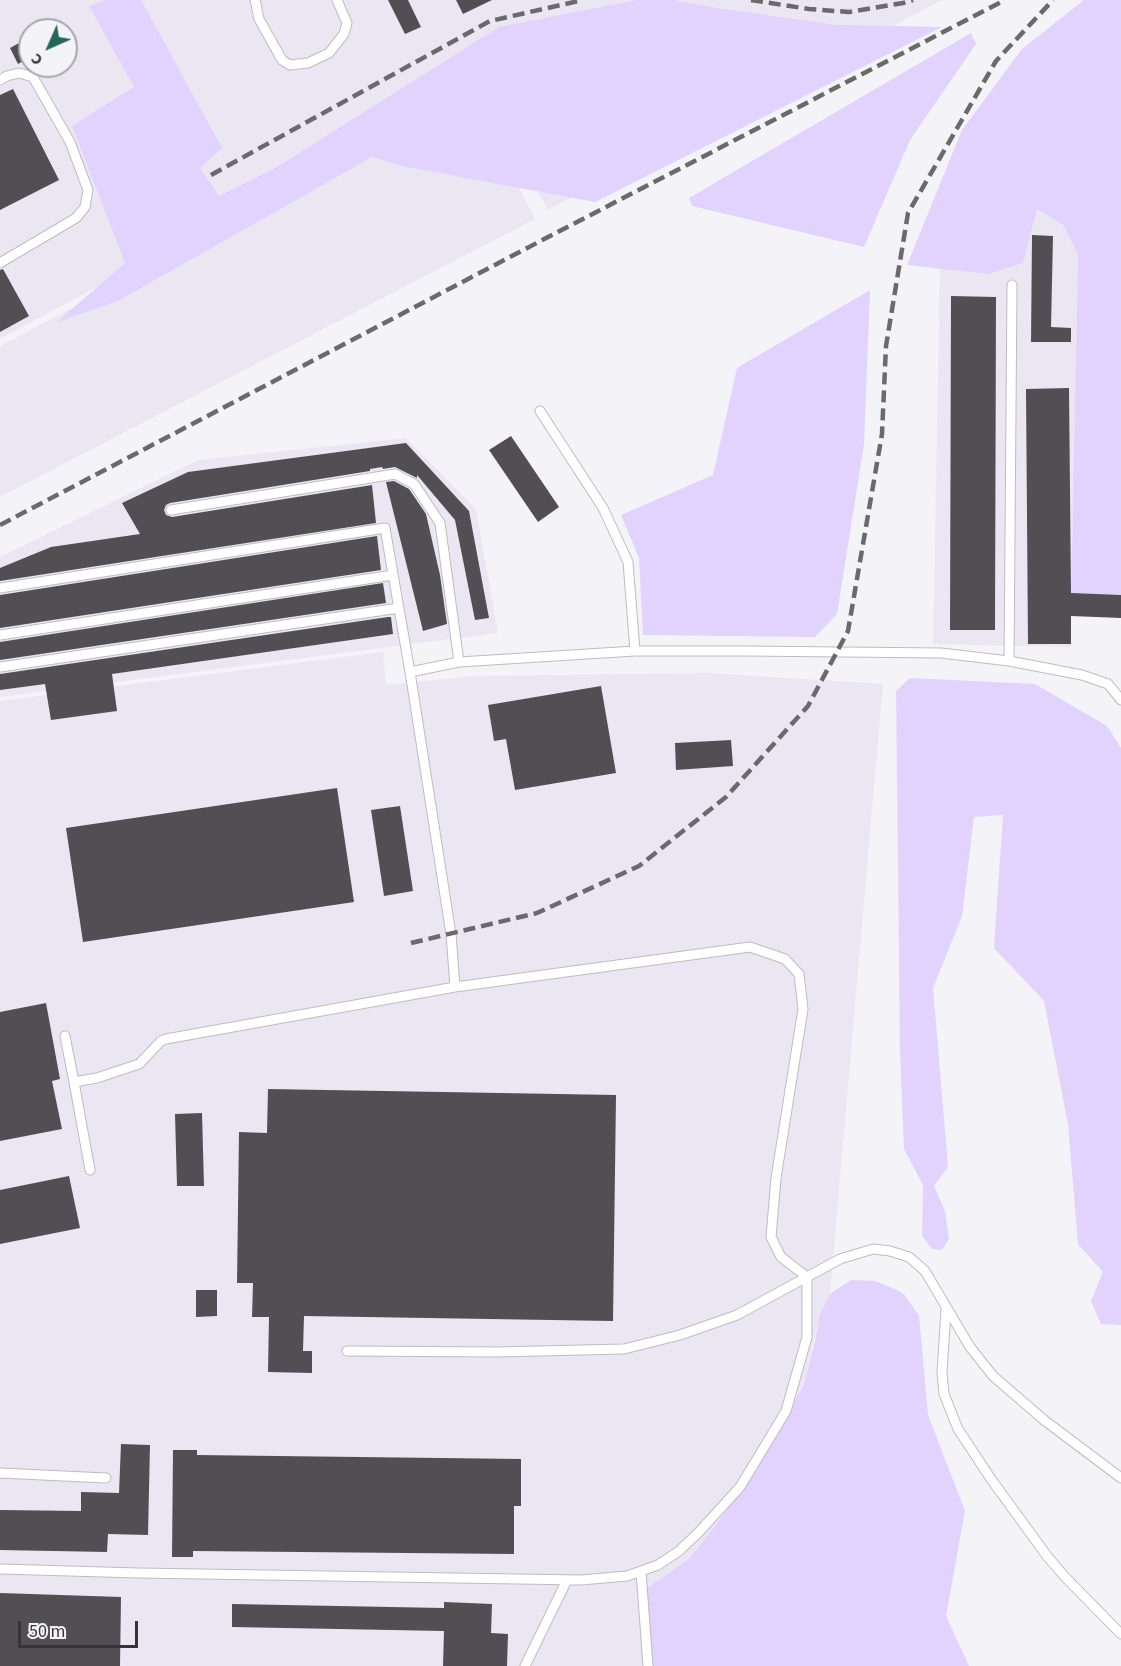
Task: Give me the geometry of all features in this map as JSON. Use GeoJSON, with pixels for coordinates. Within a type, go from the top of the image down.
{"type":"FeatureCollection","features":[{"type":"Feature","properties":{"kind":"lane"},"geometry":{"type":"LineString","coordinates":[[255,0],[259,19],[282,60],[290,65],[308,63],[329,53],[344,34],[347,23],[337,0]]}},
{"type":"Feature","properties":{"kind":"lane"},"geometry":{"type":"LineString","coordinates":[[0,80],[19,73],[33,77],[70,142],[88,190],[85,207],[76,218],[0,263]]}},
{"type":"Feature","properties":{"kind":"lane"},"geometry":{"type":"LineString","coordinates":[[1009,661],[1012,285]]}},
{"type":"Feature","properties":{"kind":"lane"},"geometry":{"type":"LineString","coordinates":[[540,411],[603,508],[628,562],[635,651]]}},
{"type":"Feature","properties":{"kind":"lane"},"geometry":{"type":"LineString","coordinates":[[171,510],[395,474],[414,484],[440,523],[459,662]]}},
{"type":"Feature","properties":{"kind":"lane"},"geometry":{"type":"LineString","coordinates":[[0,588],[385,528],[451,934],[455,987]]}},
{"type":"Feature","properties":{"kind":"lane"},"geometry":{"type":"LineString","coordinates":[[0,635],[393,575]]}},
{"type":"Feature","properties":{"kind":"lane"},"geometry":{"type":"LineString","coordinates":[[0,667],[399,609]]}},
{"type":"Feature","properties":{"kind":"lane"},"geometry":{"type":"LineString","coordinates":[[410,672],[459,662],[635,651],[941,653],[1009,661],[1082,675],[1108,684],[1121,700]]}},
{"type":"Feature","properties":{"kind":"lane"},"geometry":{"type":"LineString","coordinates":[[74,1082],[97,1078],[139,1064],[161,1041],[166,1040],[455,987],[750,947],[785,959],[799,975],[803,1009],[776,1178],[771,1236],[781,1257],[807,1277]]}},
{"type":"Feature","properties":{"kind":"lane"},"geometry":{"type":"LineString","coordinates":[[65,1036],[90,1170]]}},
{"type":"Feature","properties":{"kind":"lane"},"geometry":{"type":"LineString","coordinates":[[347,1351],[497,1352],[624,1349],[680,1335],[736,1315],[840,1259],[873,1249],[890,1251],[909,1257],[925,1271],[970,1347],[993,1376],[1044,1420],[1121,1478]]}},
{"type":"Feature","properties":{"kind":"lane"},"geometry":{"type":"LineString","coordinates":[[0,1569],[567,1580],[627,1576],[658,1565],[679,1551],[699,1532],[740,1487],[786,1412],[807,1337],[807,1277]]}},
{"type":"Feature","properties":{"kind":"lane"},"geometry":{"type":"LineString","coordinates":[[946,1308],[942,1373],[945,1394],[958,1429],[1047,1556],[1121,1634]]}},
{"type":"Feature","properties":{"kind":"lane"},"geometry":{"type":"LineString","coordinates":[[0,1473],[106,1478]]}},
{"type":"Feature","properties":{"kind":"lane"},"geometry":{"type":"LineString","coordinates":[[641,1571],[648,1666]]}},
{"type":"Feature","properties":{"kind":"lane"},"geometry":{"type":"LineString","coordinates":[[525,1666],[567,1580]]}},
{"type":"Feature","properties":{"kind":"shaded area"},"geometry":{"type":"Polygon","coordinates":[[[0,0],[942,0],[548,210],[478,82],[0,339],[0,0]]]}},
{"type":"Feature","properties":{"kind":"shaded area"},"geometry":{"type":"Polygon","coordinates":[[[106,0],[141,0],[222,148],[200,168],[219,196],[277,167],[499,27],[637,0],[674,0],[837,25],[942,27],[595,202],[402,166],[372,157],[118,301],[57,322],[125,263],[72,126],[134,87],[89,6],[106,0]]]}},
{"type":"Feature","properties":{"kind":"shaded area"},"geometry":{"type":"Polygon","coordinates":[[[1084,0],[1121,0],[1121,595],[1071,594],[1078,254],[1063,225],[1037,209],[1023,263],[988,274],[907,265],[962,130],[1022,49],[1084,0]]]}},
{"type":"Feature","properties":{"kind":"shaded area"},"geometry":{"type":"Polygon","coordinates":[[[971,33],[976,44],[910,140],[864,247],[692,206],[689,198],[971,33]]]}},
{"type":"Feature","properties":{"kind":"shaded area"},"geometry":{"type":"Polygon","coordinates":[[[472,96],[535,219],[0,497],[0,346],[472,96]]]}},
{"type":"Feature","properties":{"kind":"shaded area"},"geometry":{"type":"Polygon","coordinates":[[[1020,197],[1063,225],[1078,253],[1070,647],[933,644],[940,270],[966,211],[1020,197]]]}},
{"type":"Feature","properties":{"kind":"shaded area"},"geometry":{"type":"Polygon","coordinates":[[[870,290],[864,444],[837,614],[815,637],[643,635],[639,558],[621,515],[713,475],[737,368],[870,290]]]}},
{"type":"Feature","properties":{"kind":"shaded area"},"geometry":{"type":"Polygon","coordinates":[[[406,438],[476,509],[498,633],[0,697],[0,557],[198,460],[406,438]]]}},
{"type":"Feature","properties":{"kind":"shaded area"},"geometry":{"type":"Polygon","coordinates":[[[383,652],[386,685],[474,676],[707,673],[883,684],[830,1294],[820,1315],[803,1387],[738,1496],[689,1559],[647,1588],[650,1666],[0,1666],[0,701],[383,652]]]}},
{"type":"Feature","properties":{"kind":"shaded area"},"geometry":{"type":"Polygon","coordinates":[[[910,678],[1035,684],[1107,726],[1121,748],[1121,1325],[1101,1324],[1091,1301],[1103,1272],[1078,1244],[1068,1124],[1044,1001],[994,948],[1003,815],[974,817],[962,916],[933,988],[948,1167],[934,1186],[945,1211],[949,1239],[942,1250],[932,1249],[922,1236],[923,1185],[904,1149],[900,1051],[896,691],[910,678]]]}},
{"type":"Feature","properties":{"kind":"shaded area"},"geometry":{"type":"Polygon","coordinates":[[[851,1280],[875,1281],[897,1290],[904,1294],[919,1316],[928,1415],[965,1511],[946,1616],[969,1666],[653,1666],[647,1588],[689,1559],[738,1496],[803,1387],[820,1314],[830,1294],[851,1280]]]}},
{"type":"Feature","properties":{"kind":"building"},"geometry":{"type":"Polygon","coordinates":[[[388,0],[408,0],[421,27],[405,34],[388,0]]]}},
{"type":"Feature","properties":{"kind":"building"},"geometry":{"type":"Polygon","coordinates":[[[456,0],[492,0],[463,14],[456,0]]]}},
{"type":"Feature","properties":{"kind":"building"},"geometry":{"type":"Polygon","coordinates":[[[18,44],[18,64],[10,48],[18,44]]]}},
{"type":"Feature","properties":{"kind":"building"},"geometry":{"type":"Polygon","coordinates":[[[13,89],[59,180],[0,210],[0,95],[13,89]]]}},
{"type":"Feature","properties":{"kind":"building"},"geometry":{"type":"Polygon","coordinates":[[[1032,235],[1053,236],[1051,327],[1071,328],[1071,342],[1031,342],[1032,235]]]}},
{"type":"Feature","properties":{"kind":"building"},"geometry":{"type":"Polygon","coordinates":[[[3,269],[29,316],[0,332],[0,270],[3,269]]]}},
{"type":"Feature","properties":{"kind":"building"},"geometry":{"type":"Polygon","coordinates":[[[951,296],[996,297],[995,630],[950,630],[951,296]]]}},
{"type":"Feature","properties":{"kind":"building"},"geometry":{"type":"Polygon","coordinates":[[[1069,388],[1071,593],[1121,595],[1121,618],[1071,616],[1071,644],[1028,644],[1026,389],[1069,388]]]}},
{"type":"Feature","properties":{"kind":"building"},"geometry":{"type":"Polygon","coordinates":[[[511,436],[559,507],[538,522],[489,450],[511,436]]]}},
{"type":"Feature","properties":{"kind":"building"},"geometry":{"type":"Polygon","coordinates":[[[406,443],[469,511],[489,618],[475,620],[455,520],[417,475],[417,478],[395,467],[383,469],[382,467],[370,469],[370,471],[170,503],[164,510],[166,515],[172,517],[372,485],[376,523],[0,581],[0,568],[51,547],[140,534],[122,503],[188,472],[406,443]]]}},
{"type":"Feature","properties":{"kind":"building"},"geometry":{"type":"Polygon","coordinates":[[[394,481],[409,489],[426,514],[440,575],[447,624],[423,631],[386,482],[394,481]]]}},
{"type":"Feature","properties":{"kind":"building"},"geometry":{"type":"Polygon","coordinates":[[[377,536],[381,570],[0,628],[0,595],[377,536]]]}},
{"type":"Feature","properties":{"kind":"building"},"geometry":{"type":"Polygon","coordinates":[[[383,583],[386,603],[0,660],[0,642],[383,583]]]}},
{"type":"Feature","properties":{"kind":"building"},"geometry":{"type":"Polygon","coordinates":[[[391,617],[393,634],[112,674],[117,711],[51,720],[45,684],[0,690],[0,674],[391,617]]]}},
{"type":"Feature","properties":{"kind":"building"},"geometry":{"type":"Polygon","coordinates":[[[601,686],[616,773],[515,790],[506,739],[494,741],[488,705],[601,686]]]}},
{"type":"Feature","properties":{"kind":"building"},"geometry":{"type":"Polygon","coordinates":[[[731,740],[733,766],[676,770],[675,743],[731,740]]]}},
{"type":"Feature","properties":{"kind":"building"},"geometry":{"type":"Polygon","coordinates":[[[337,788],[354,902],[83,942],[66,828],[337,788]]]}},
{"type":"Feature","properties":{"kind":"building"},"geometry":{"type":"Polygon","coordinates":[[[400,806],[413,891],[384,896],[371,810],[400,806]]]}},
{"type":"Feature","properties":{"kind":"building"},"geometry":{"type":"Polygon","coordinates":[[[46,1003],[60,1079],[52,1081],[62,1129],[0,1141],[0,1012],[46,1003]]]}},
{"type":"Feature","properties":{"kind":"building"},"geometry":{"type":"Polygon","coordinates":[[[268,1089],[616,1095],[613,1321],[304,1316],[303,1351],[312,1351],[312,1373],[268,1372],[269,1317],[252,1317],[253,1283],[237,1283],[239,1132],[267,1133],[268,1089]]]}},
{"type":"Feature","properties":{"kind":"building"},"geometry":{"type":"Polygon","coordinates":[[[202,1113],[204,1186],[177,1186],[175,1114],[202,1113]]]}},
{"type":"Feature","properties":{"kind":"building"},"geometry":{"type":"Polygon","coordinates":[[[69,1176],[80,1228],[0,1244],[0,1190],[69,1176]]]}},
{"type":"Feature","properties":{"kind":"building"},"geometry":{"type":"Polygon","coordinates":[[[196,1290],[217,1290],[217,1316],[196,1317],[196,1290]]]}},
{"type":"Feature","properties":{"kind":"building"},"geometry":{"type":"Polygon","coordinates":[[[121,1444],[150,1445],[148,1535],[108,1534],[107,1552],[0,1550],[0,1510],[81,1511],[81,1492],[119,1493],[121,1444]]]}},
{"type":"Feature","properties":{"kind":"building"},"geometry":{"type":"Polygon","coordinates":[[[173,1450],[197,1450],[197,1455],[521,1459],[521,1506],[514,1506],[514,1554],[193,1551],[193,1557],[172,1557],[173,1450]]]}},
{"type":"Feature","properties":{"kind":"building"},"geometry":{"type":"Polygon","coordinates":[[[0,1593],[121,1597],[120,1666],[0,1666],[0,1593]]]}},
{"type":"Feature","properties":{"kind":"building"},"geometry":{"type":"Polygon","coordinates":[[[444,1602],[492,1604],[491,1633],[508,1634],[507,1666],[443,1666],[444,1631],[232,1627],[232,1604],[444,1608],[444,1602]]]}},
{"type":"Feature","properties":{"kind":"railway"},"geometry":{"type":"LineString","coordinates":[[211,175],[490,21],[583,0]]}},
{"type":"Feature","properties":{"kind":"railway"},"geometry":{"type":"LineString","coordinates":[[751,0],[809,9],[849,12],[913,0]]}},
{"type":"Feature","properties":{"kind":"railway"},"geometry":{"type":"LineString","coordinates":[[0,525],[1005,0]]}},
{"type":"Feature","properties":{"kind":"railway"},"geometry":{"type":"LineString","coordinates":[[411,943],[537,913],[639,866],[726,797],[808,706],[848,631],[882,434],[886,346],[908,213],[996,61],[1053,0]]}}]}
